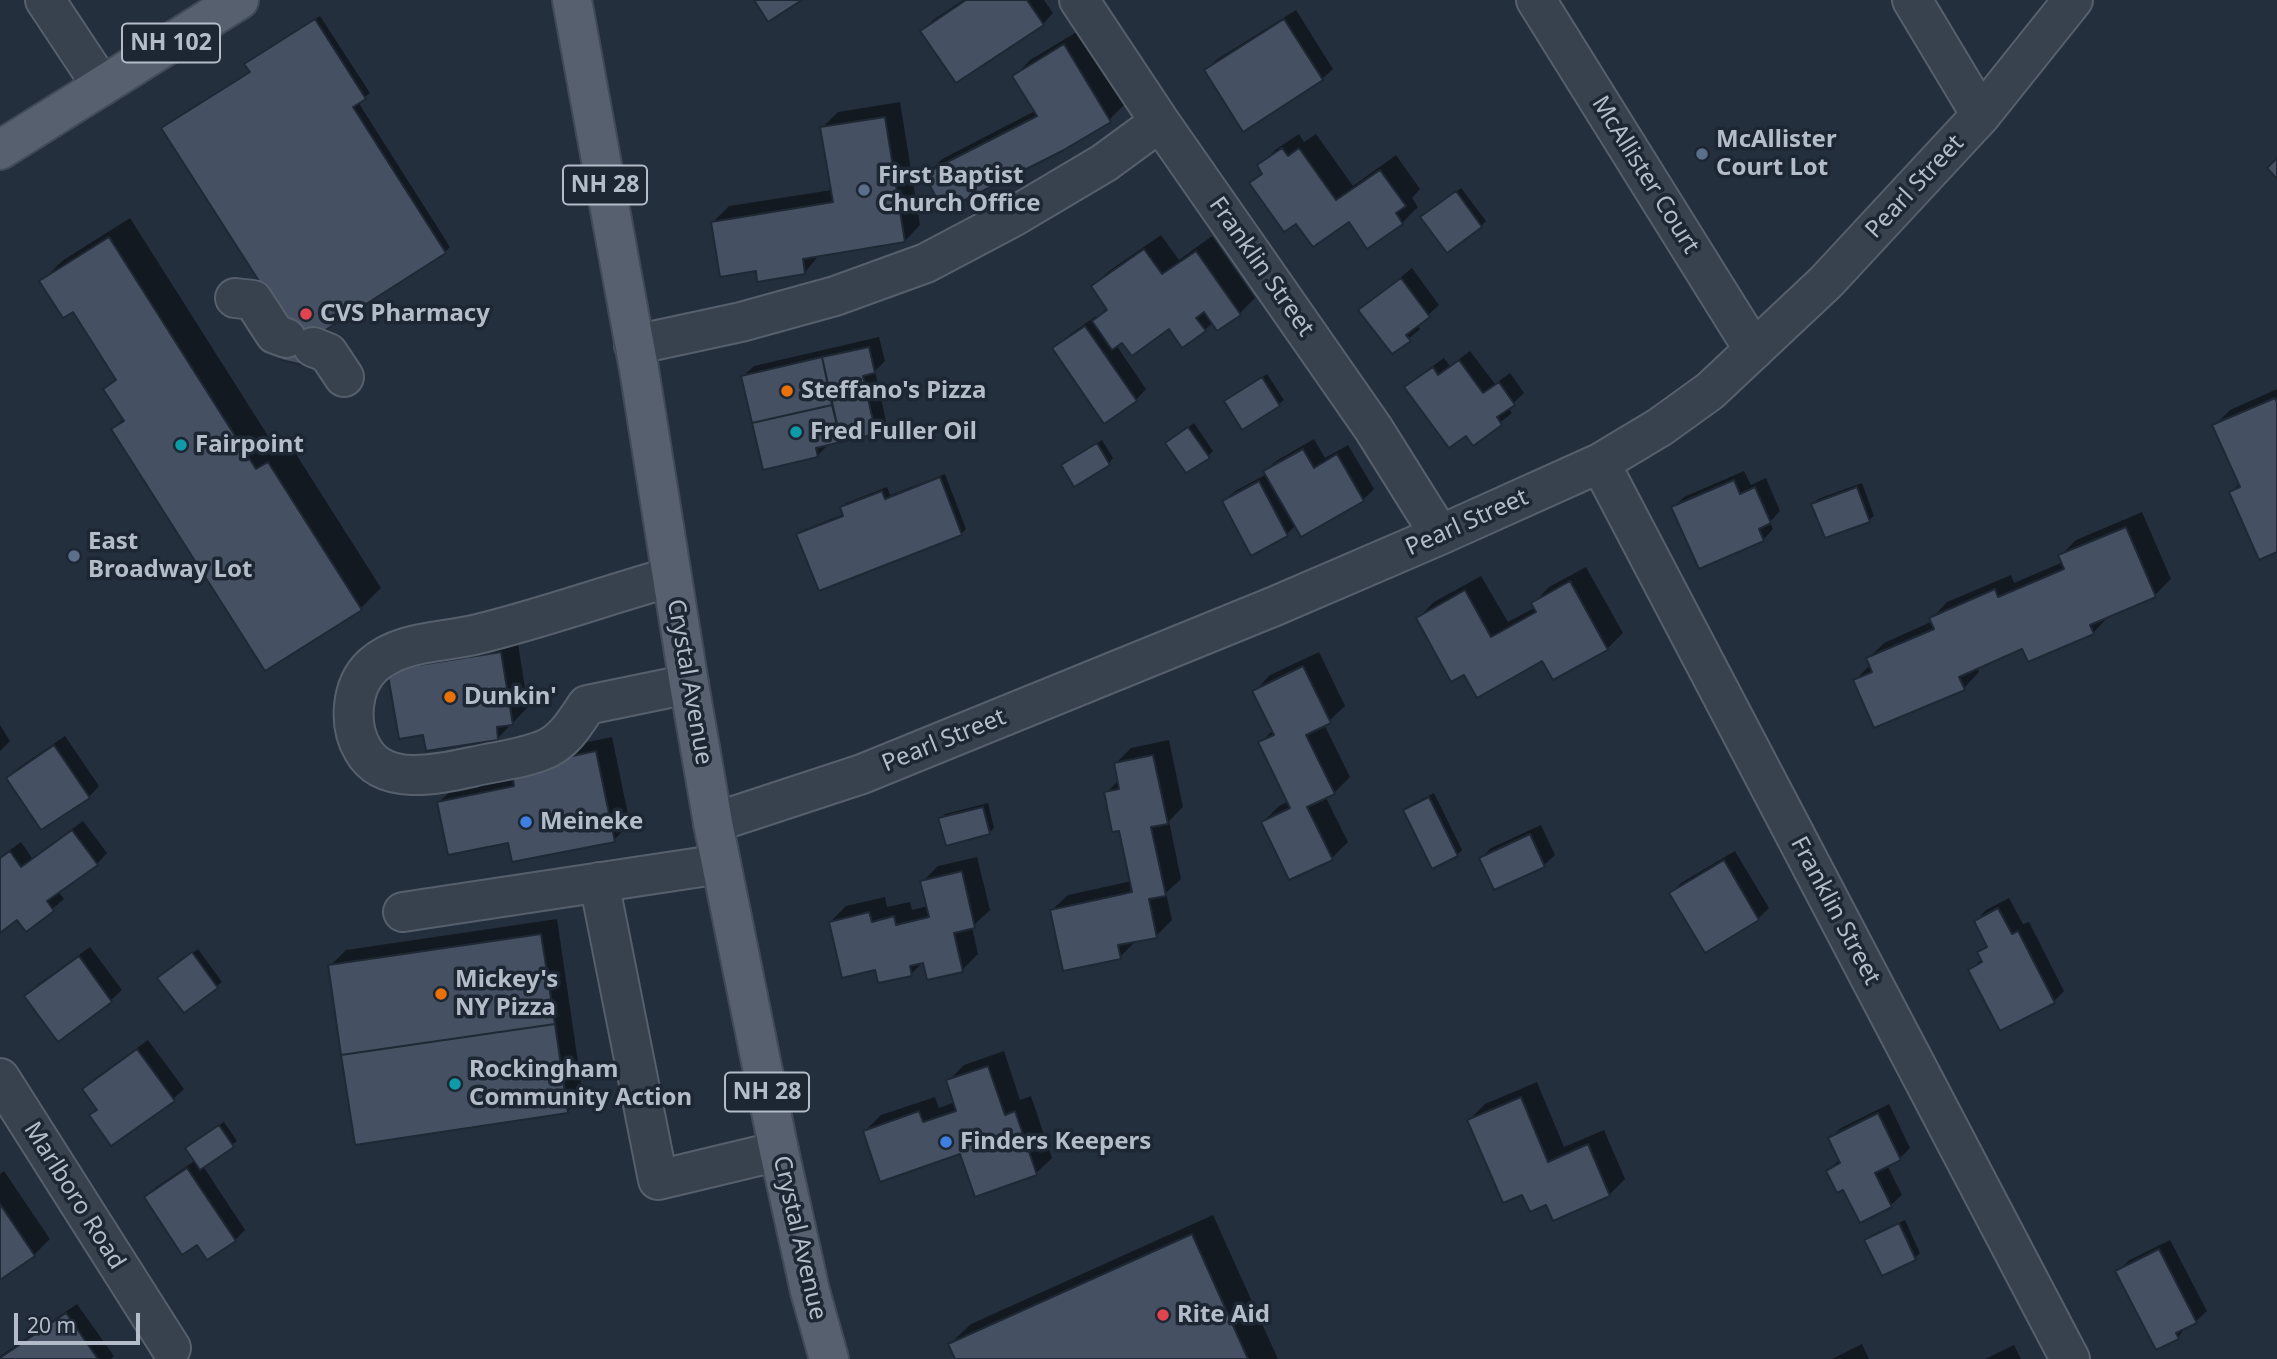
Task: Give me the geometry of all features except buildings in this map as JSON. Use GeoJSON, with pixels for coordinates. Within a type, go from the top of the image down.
{"type":"FeatureCollection","features":[{"type":"Feature","properties":{"kind":"main road","name":"NH 102"},"geometry":{"type":"LineString","coordinates":[[0,150],[239,0]]}},
{"type":"Feature","properties":{"kind":"main road","name":"Crystal Avenue"},"geometry":{"type":"LineString","coordinates":[[572,0],[634,345],[713,823],[779,1151],[810,1291],[829,1359]]}},
{"type":"Feature","properties":{"kind":"street"},"geometry":{"type":"LineString","coordinates":[[45,0],[102,86]]}},
{"type":"Feature","properties":{"kind":"street","name":"Franklin Street"},"geometry":{"type":"LineString","coordinates":[[1079,0],[1160,122],[1373,428],[1440,535]]}},
{"type":"Feature","properties":{"kind":"street","name":"McAllister Court"},"geometry":{"type":"LineString","coordinates":[[1536,0],[1754,350]]}},
{"type":"Feature","properties":{"kind":"street"},"geometry":{"type":"LineString","coordinates":[[1912,0],[1981,115]]}},
{"type":"Feature","properties":{"kind":"street","name":"Pearl Street"},"geometry":{"type":"LineString","coordinates":[[713,823],[862,774],[1275,606],[1600,463],[1660,427],[1710,391],[1826,282],[1981,115],[2073,0]]}},
{"type":"Feature","properties":{"kind":"street"},"geometry":{"type":"LineString","coordinates":[[634,345],[741,322],[835,296],[926,263],[1013,217],[1104,163],[1160,122]]}},
{"type":"Feature","properties":{"kind":"street"},"geometry":{"type":"LineString","coordinates":[[235,298],[253,300],[275,334],[328,352],[344,377]]}},
{"type":"Feature","properties":{"kind":"street","name":"Franklin Street"},"geometry":{"type":"LineString","coordinates":[[1600,463],[2070,1359]]}},
{"type":"Feature","properties":{"kind":"street"},"geometry":{"type":"LineString","coordinates":[[671,577],[476,635],[421,643],[391,653],[372,666],[359,684],[354,702],[355,725],[363,750],[378,766],[400,774],[430,775],[521,757],[549,747],[568,732],[587,705],[689,684]]}},
{"type":"Feature","properties":{"kind":"street"},"geometry":{"type":"LineString","coordinates":[[403,912],[721,864]]}},
{"type":"Feature","properties":{"kind":"street"},"geometry":{"type":"LineString","coordinates":[[599,883],[658,1180],[779,1151]]}},
{"type":"Feature","properties":{"kind":"street","name":"Marlboro Road"},"geometry":{"type":"LineString","coordinates":[[0,1078],[171,1348]]}},
{"type":"Feature","properties":{"kind":"place","name":"McAllister Court Lot"},"geometry":{"type":"Point","coordinates":[1702,154]}},
{"type":"Feature","properties":{"kind":"place","name":"First Baptist Church Office"},"geometry":{"type":"Point","coordinates":[864,190]}},
{"type":"Feature","properties":{"kind":"place","name":"CVS Pharmacy"},"geometry":{"type":"Point","coordinates":[306,314]}},
{"type":"Feature","properties":{"kind":"place","name":"Steffano's Pizza"},"geometry":{"type":"Point","coordinates":[787,391]}},
{"type":"Feature","properties":{"kind":"place","name":"Fred Fuller Oil"},"geometry":{"type":"Point","coordinates":[796,432]}},
{"type":"Feature","properties":{"kind":"place","name":"Fairpoint"},"geometry":{"type":"Point","coordinates":[181,445]}},
{"type":"Feature","properties":{"kind":"place","name":"East Broadway Lot"},"geometry":{"type":"Point","coordinates":[74,556]}},
{"type":"Feature","properties":{"kind":"place","name":"Dunkin'"},"geometry":{"type":"Point","coordinates":[450,697]}},
{"type":"Feature","properties":{"kind":"place","name":"Meineke"},"geometry":{"type":"Point","coordinates":[526,822]}},
{"type":"Feature","properties":{"kind":"place","name":"Mickey's NY Pizza"},"geometry":{"type":"Point","coordinates":[441,994]}},
{"type":"Feature","properties":{"kind":"place","name":"Rockingham Community Action"},"geometry":{"type":"Point","coordinates":[455,1084]}},
{"type":"Feature","properties":{"kind":"place","name":"Finders Keepers"},"geometry":{"type":"Point","coordinates":[946,1142]}},
{"type":"Feature","properties":{"kind":"place","name":"Rite Aid"},"geometry":{"type":"Point","coordinates":[1163,1315]}}]}
